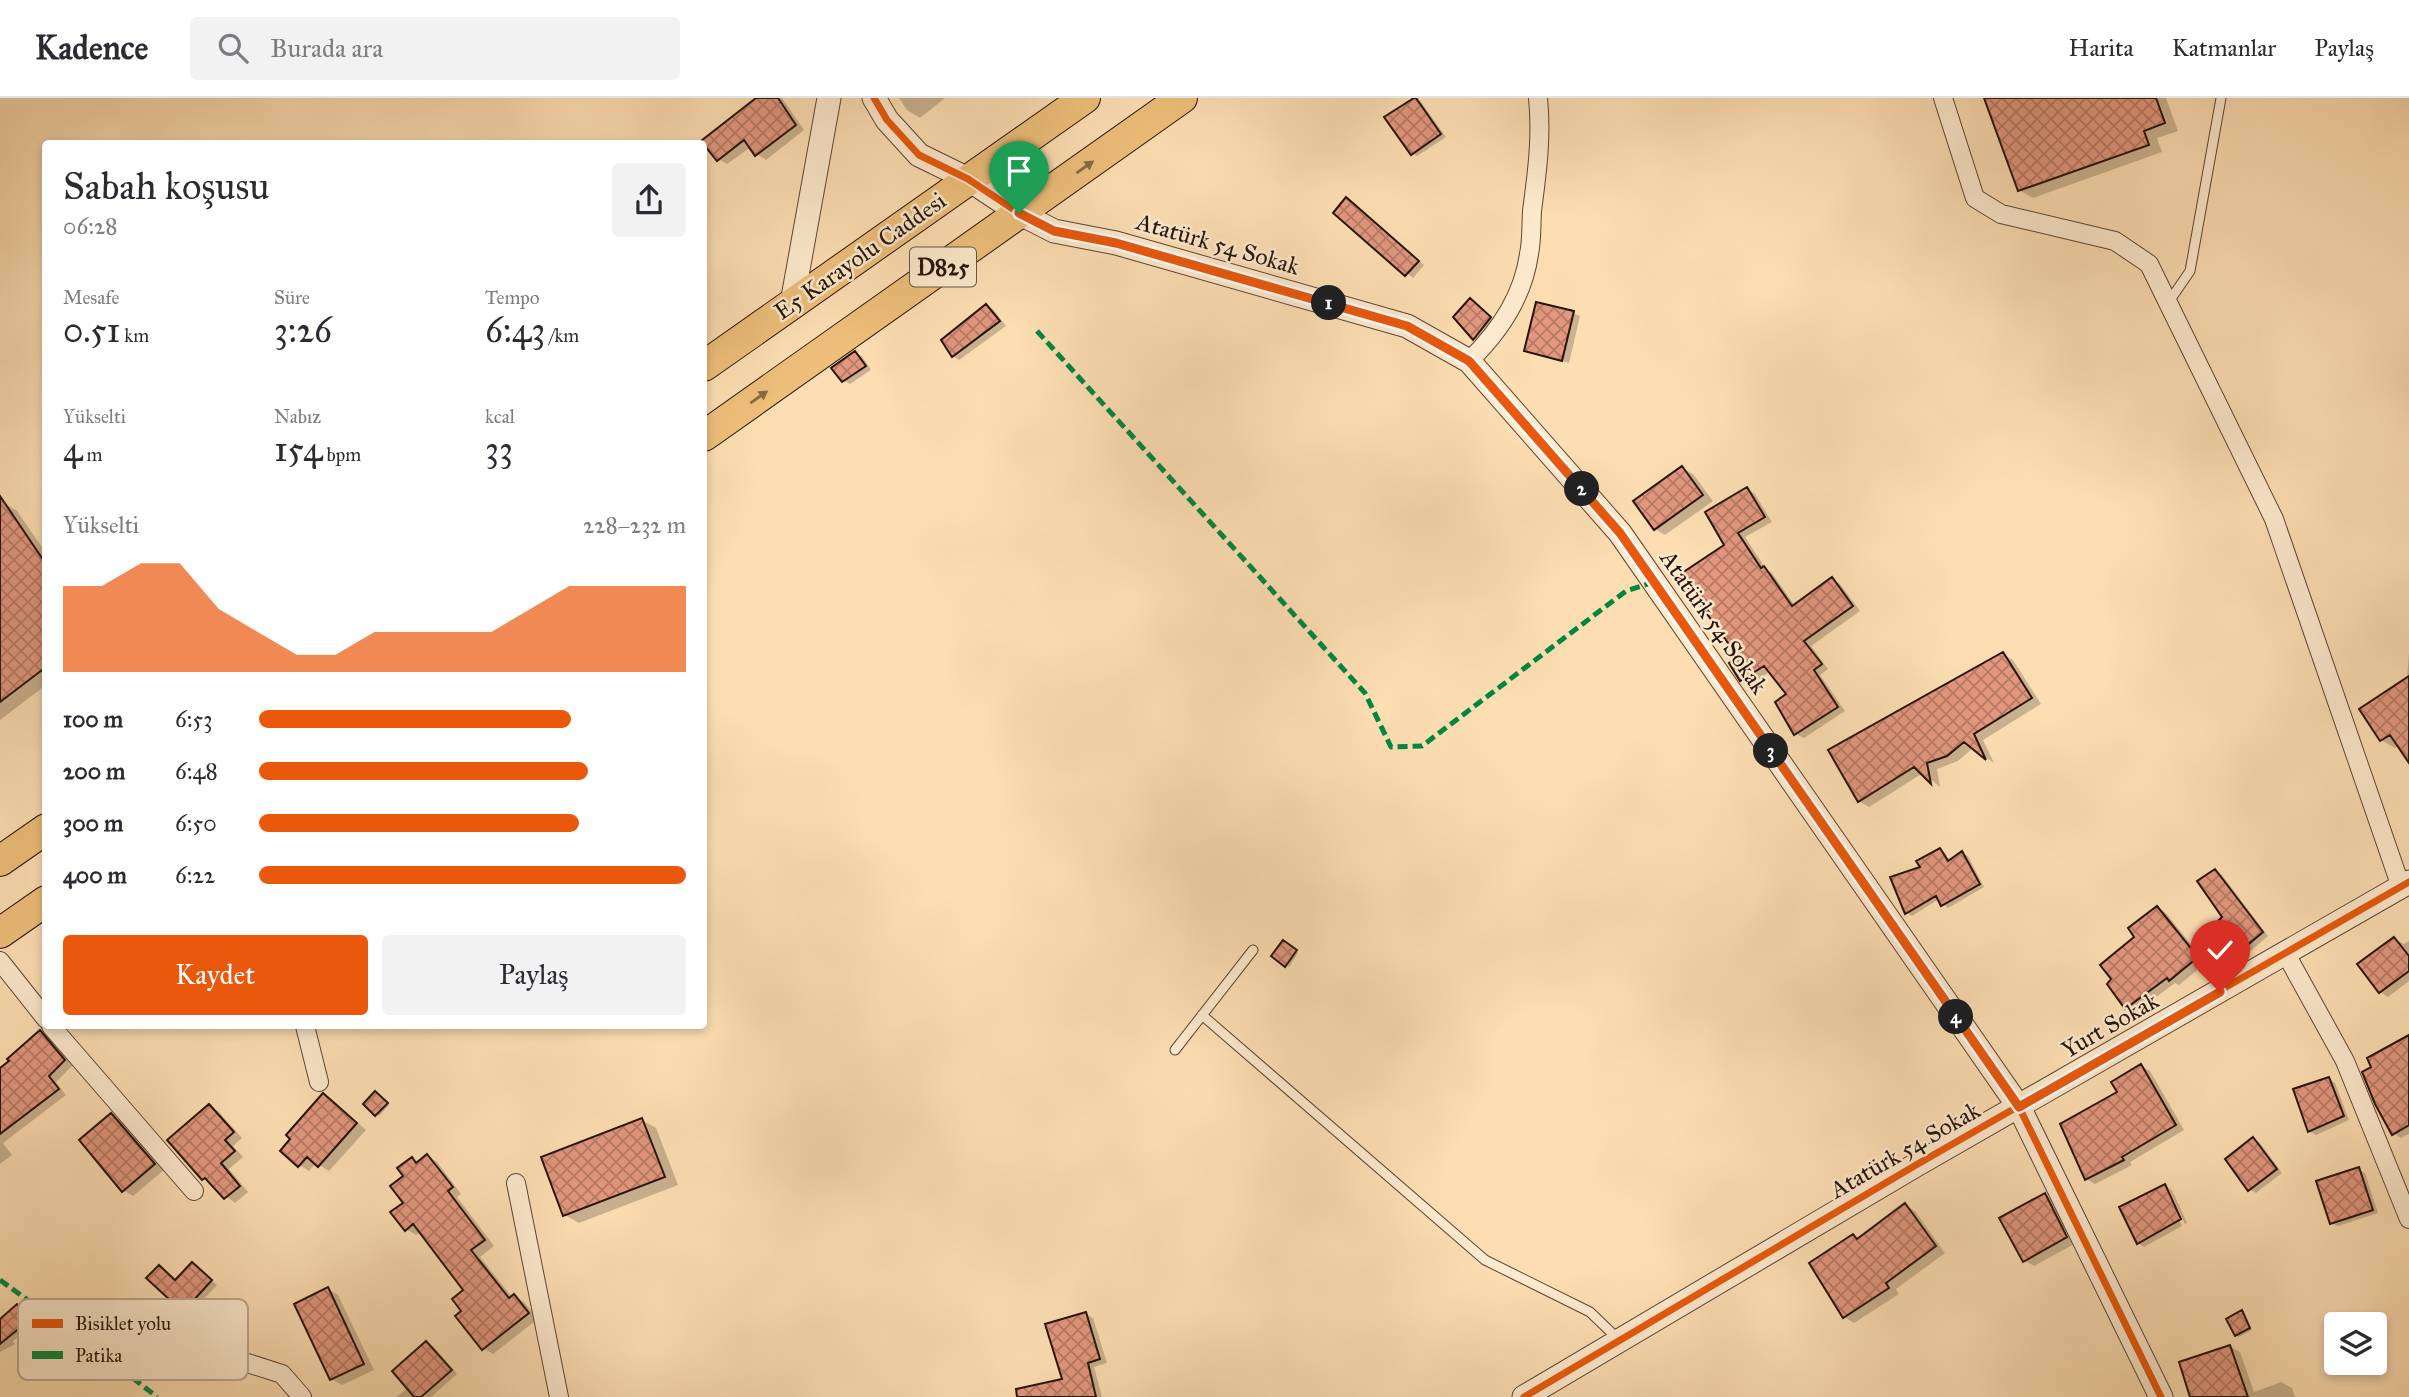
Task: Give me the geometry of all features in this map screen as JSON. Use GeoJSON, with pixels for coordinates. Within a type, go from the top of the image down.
{"type":"FeatureCollection","features":[{"type":"Feature","properties":{"kind":"highway","name":"E5 Karayolu Caddesi"},"geometry":{"type":"LineString","coordinates":[[707,364],[1085,98]]}},
{"type":"Feature","properties":{"kind":"highway","name":"D825"},"geometry":{"type":"LineString","coordinates":[[707,434],[1182,98]]}},
{"type":"Feature","properties":{"kind":"highway"},"geometry":{"type":"LineString","coordinates":[[0,861],[42,832]]}},
{"type":"Feature","properties":{"kind":"highway"},"geometry":{"type":"LineString","coordinates":[[0,933],[42,904]]}},
{"type":"Feature","properties":{"kind":"street"},"geometry":{"type":"LineString","coordinates":[[792,303],[829,98]]}},
{"type":"Feature","properties":{"kind":"street","name":"Atatürk 54 Sokak"},"geometry":{"type":"LineString","coordinates":[[874,98],[887,120],[919,155],[968,179],[1019,213],[1054,231],[1116,243],[1407,326],[1469,361],[1620,533],[2019,1107],[1524,1397]]}},
{"type":"Feature","properties":{"kind":"street"},"geometry":{"type":"LineString","coordinates":[[1469,361],[1505,318],[1523,281],[1529,259],[1540,150],[1538,98]]}},
{"type":"Feature","properties":{"kind":"street"},"geometry":{"type":"LineString","coordinates":[[1943,98],[1975,198],[2001,214],[2115,241],[2149,264],[2274,519],[2405,885]]}},
{"type":"Feature","properties":{"kind":"street","name":"Yurt Sokak"},"geometry":{"type":"LineString","coordinates":[[2019,1107],[2405,885]]}},
{"type":"Feature","properties":{"kind":"street"},"geometry":{"type":"LineString","coordinates":[[2286,954],[2345,1061],[2409,1219]]}},
{"type":"Feature","properties":{"kind":"street"},"geometry":{"type":"LineString","coordinates":[[0,961],[42,1013]]}},
{"type":"Feature","properties":{"kind":"street"},"geometry":{"type":"LineString","coordinates":[[54,1029],[194,1191]]}},
{"type":"Feature","properties":{"kind":"street"},"geometry":{"type":"LineString","coordinates":[[306,1029],[319,1082]]}},
{"type":"Feature","properties":{"kind":"street"},"geometry":{"type":"LineString","coordinates":[[2019,1107],[2161,1397]]}},
{"type":"Feature","properties":{"kind":"street"},"geometry":{"type":"LineString","coordinates":[[516,1183],[559,1397]]}},
{"type":"Feature","properties":{"kind":"street"},"geometry":{"type":"LineString","coordinates":[[248,1363],[282,1374],[302,1397]]}},
{"type":"Feature","properties":{"kind":"lane"},"geometry":{"type":"LineString","coordinates":[[2168,303],[2190,271],[2221,98]]}},
{"type":"Feature","properties":{"kind":"lane"},"geometry":{"type":"LineString","coordinates":[[1175,1050],[1253,950]]}},
{"type":"Feature","properties":{"kind":"lane"},"geometry":{"type":"LineString","coordinates":[[1202,1015],[1485,1260],[1590,1312],[1620,1340]]}},
{"type":"Feature","properties":{"kind":"building"},"geometry":{"type":"Polygon","coordinates":[[[756,98],[778,98],[796,125],[755,156],[744,140],[717,161],[707,148],[707,140],[702,140],[756,98]]]}},
{"type":"Feature","properties":{"kind":"building"},"geometry":{"type":"Polygon","coordinates":[[[1414,98],[1441,134],[1411,155],[1384,117],[1414,98]]]}},
{"type":"Feature","properties":{"kind":"building"},"geometry":{"type":"Polygon","coordinates":[[[1984,98],[2156,98],[2165,123],[2144,131],[2149,145],[2018,191],[1984,98]]]}},
{"type":"Feature","properties":{"kind":"building"},"geometry":{"type":"Polygon","coordinates":[[[1346,197],[1419,261],[1405,276],[1333,213],[1346,197]]]}},
{"type":"Feature","properties":{"kind":"building"},"geometry":{"type":"Polygon","coordinates":[[[1470,298],[1491,317],[1473,340],[1453,317],[1470,298]]]}},
{"type":"Feature","properties":{"kind":"building"},"geometry":{"type":"Polygon","coordinates":[[[1536,302],[1574,311],[1562,361],[1524,351],[1536,302]]]}},
{"type":"Feature","properties":{"kind":"building"},"geometry":{"type":"Polygon","coordinates":[[[986,304],[1000,321],[952,357],[941,340],[986,304]]]}},
{"type":"Feature","properties":{"kind":"building"},"geometry":{"type":"Polygon","coordinates":[[[855,351],[866,366],[842,382],[831,368],[855,351]]]}},
{"type":"Feature","properties":{"kind":"building"},"geometry":{"type":"Polygon","coordinates":[[[1682,466],[1703,495],[1654,530],[1633,501],[1682,466]]]}},
{"type":"Feature","properties":{"kind":"building"},"geometry":{"type":"Polygon","coordinates":[[[1747,487],[1765,517],[1738,533],[1761,568],[1764,566],[1792,606],[1832,577],[1853,606],[1804,641],[1822,664],[1814,670],[1838,707],[1794,735],[1775,702],[1786,694],[1764,666],[1740,681],[1729,663],[1738,657],[1679,575],[1724,545],[1705,512],[1747,487]]]}},
{"type":"Feature","properties":{"kind":"building"},"geometry":{"type":"Polygon","coordinates":[[[0,496],[42,558],[42,670],[0,702],[0,496]]]}},
{"type":"Feature","properties":{"kind":"building"},"geometry":{"type":"Polygon","coordinates":[[[2003,652],[2032,698],[1974,734],[1986,760],[1964,742],[1947,756],[1927,763],[1931,784],[1914,767],[1858,802],[1828,750],[2003,652]]]}},
{"type":"Feature","properties":{"kind":"building"},"geometry":{"type":"Polygon","coordinates":[[[2409,676],[2409,763],[2390,735],[2380,741],[2359,709],[2409,676]]]}},
{"type":"Feature","properties":{"kind":"building"},"geometry":{"type":"Polygon","coordinates":[[[1940,848],[1948,861],[1962,851],[1980,884],[1941,906],[1936,896],[1905,914],[1890,877],[1920,867],[1916,861],[1940,848]]]}},
{"type":"Feature","properties":{"kind":"building"},"geometry":{"type":"Polygon","coordinates":[[[2215,869],[2263,932],[2239,952],[2215,924],[2222,917],[2197,881],[2215,869]]]}},
{"type":"Feature","properties":{"kind":"building"},"geometry":{"type":"Polygon","coordinates":[[[2157,906],[2198,957],[2169,981],[2167,978],[2125,1009],[2107,984],[2111,979],[2100,965],[2134,937],[2128,928],[2157,906]]]}},
{"type":"Feature","properties":{"kind":"building"},"geometry":{"type":"Polygon","coordinates":[[[2394,937],[2409,956],[2409,971],[2379,993],[2357,964],[2394,937]]]}},
{"type":"Feature","properties":{"kind":"building"},"geometry":{"type":"Polygon","coordinates":[[[1283,940],[1297,950],[1285,967],[1271,956],[1283,940]]]}},
{"type":"Feature","properties":{"kind":"building"},"geometry":{"type":"Polygon","coordinates":[[[40,1030],[65,1060],[49,1076],[59,1089],[0,1134],[0,1068],[40,1030]]]}},
{"type":"Feature","properties":{"kind":"building"},"geometry":{"type":"Polygon","coordinates":[[[2409,1035],[2409,1125],[2392,1135],[2362,1072],[2371,1067],[2367,1058],[2409,1035]]]}},
{"type":"Feature","properties":{"kind":"building"},"geometry":{"type":"Polygon","coordinates":[[[2141,1064],[2176,1125],[2122,1157],[2124,1160],[2085,1180],[2060,1124],[2117,1092],[2111,1082],[2141,1064]]]}},
{"type":"Feature","properties":{"kind":"building"},"geometry":{"type":"Polygon","coordinates":[[[2329,1077],[2344,1116],[2308,1132],[2293,1089],[2329,1077]]]}},
{"type":"Feature","properties":{"kind":"building"},"geometry":{"type":"Polygon","coordinates":[[[375,1091],[388,1103],[375,1116],[363,1104],[375,1091]]]}},
{"type":"Feature","properties":{"kind":"building"},"geometry":{"type":"Polygon","coordinates":[[[323,1093],[357,1123],[318,1167],[307,1157],[298,1167],[280,1151],[290,1139],[286,1135],[323,1093]]]}},
{"type":"Feature","properties":{"kind":"building"},"geometry":{"type":"Polygon","coordinates":[[[209,1104],[234,1132],[225,1140],[235,1151],[221,1163],[240,1186],[224,1199],[205,1178],[202,1180],[167,1140],[209,1104]]]}},
{"type":"Feature","properties":{"kind":"building"},"geometry":{"type":"Polygon","coordinates":[[[111,1113],[155,1164],[122,1192],[79,1140],[111,1113]]]}},
{"type":"Feature","properties":{"kind":"building"},"geometry":{"type":"Polygon","coordinates":[[[642,1118],[665,1177],[563,1216],[541,1157],[642,1118]]]}},
{"type":"Feature","properties":{"kind":"building"},"geometry":{"type":"Polygon","coordinates":[[[2253,1137],[2277,1169],[2248,1191],[2225,1159],[2253,1137]]]}},
{"type":"Feature","properties":{"kind":"building"},"geometry":{"type":"Polygon","coordinates":[[[427,1154],[453,1187],[448,1191],[485,1240],[471,1250],[509,1298],[514,1294],[529,1313],[482,1350],[455,1316],[461,1311],[452,1299],[463,1290],[413,1224],[405,1231],[390,1212],[403,1203],[390,1186],[403,1176],[397,1168],[412,1157],[416,1163],[427,1154]]]}},
{"type":"Feature","properties":{"kind":"building"},"geometry":{"type":"Polygon","coordinates":[[[2359,1167],[2373,1210],[2330,1224],[2316,1181],[2359,1167]]]}},
{"type":"Feature","properties":{"kind":"building"},"geometry":{"type":"Polygon","coordinates":[[[2165,1184],[2181,1219],[2137,1244],[2119,1207],[2165,1184]]]}},
{"type":"Feature","properties":{"kind":"building"},"geometry":{"type":"Polygon","coordinates":[[[2045,1193],[2067,1237],[2023,1262],[1999,1218],[2045,1193]]]}},
{"type":"Feature","properties":{"kind":"building"},"geometry":{"type":"Polygon","coordinates":[[[1905,1203],[1936,1246],[1886,1283],[1889,1288],[1843,1318],[1809,1263],[1853,1234],[1857,1239],[1905,1203]]]}},
{"type":"Feature","properties":{"kind":"building"},"geometry":{"type":"Polygon","coordinates":[[[192,1262],[212,1280],[195,1299],[169,1299],[146,1278],[159,1265],[175,1280],[192,1262]]]}},
{"type":"Feature","properties":{"kind":"building"},"geometry":{"type":"Polygon","coordinates":[[[328,1287],[364,1364],[330,1380],[294,1304],[328,1287]]]}},
{"type":"Feature","properties":{"kind":"building"},"geometry":{"type":"Polygon","coordinates":[[[18,1305],[18,1329],[0,1344],[0,1319],[18,1305]]]}},
{"type":"Feature","properties":{"kind":"building"},"geometry":{"type":"Polygon","coordinates":[[[2242,1310],[2250,1328],[2235,1336],[2226,1319],[2242,1310]]]}},
{"type":"Feature","properties":{"kind":"building"},"geometry":{"type":"Polygon","coordinates":[[[1086,1312],[1100,1359],[1088,1363],[1096,1397],[1017,1397],[1016,1389],[1062,1379],[1045,1324],[1086,1312]]]}},
{"type":"Feature","properties":{"kind":"building"},"geometry":{"type":"Polygon","coordinates":[[[426,1341],[452,1370],[421,1397],[414,1397],[392,1371],[426,1341]]]}},
{"type":"Feature","properties":{"kind":"building"},"geometry":{"type":"Polygon","coordinates":[[[2230,1345],[2248,1397],[2190,1397],[2179,1362],[2230,1345]]]}},
{"type":"Feature","properties":{"kind":"marked path"},"geometry":{"type":"LineString","coordinates":[[1037,331],[1365,693],[1391,747],[1422,746],[1626,591],[1654,582]]}},
{"type":"Feature","properties":{"kind":"marked path"},"geometry":{"type":"LineString","coordinates":[[0,1280],[26,1299]]}},
{"type":"Feature","properties":{"kind":"marked path"},"geometry":{"type":"LineString","coordinates":[[135,1380],[157,1397]]}},
{"type":"Feature","properties":{"kind":"cycle path"},"geometry":{"type":"LineString","coordinates":[[874,98],[887,120],[919,155],[968,179],[1019,213],[1054,231],[1116,243],[1407,326],[1469,361],[1620,533],[2019,1107],[2161,1397]]}},
{"type":"Feature","properties":{"kind":"cycle path"},"geometry":{"type":"LineString","coordinates":[[1524,1397],[1916,1165],[2409,882]]}},
{"type":"Feature","properties":{"kind":"route"},"geometry":{"type":"LineString","coordinates":[[1019,213],[1054,231],[1116,243],[1407,326],[1469,361],[1620,533],[2019,1107],[2220,992]]}}]}
